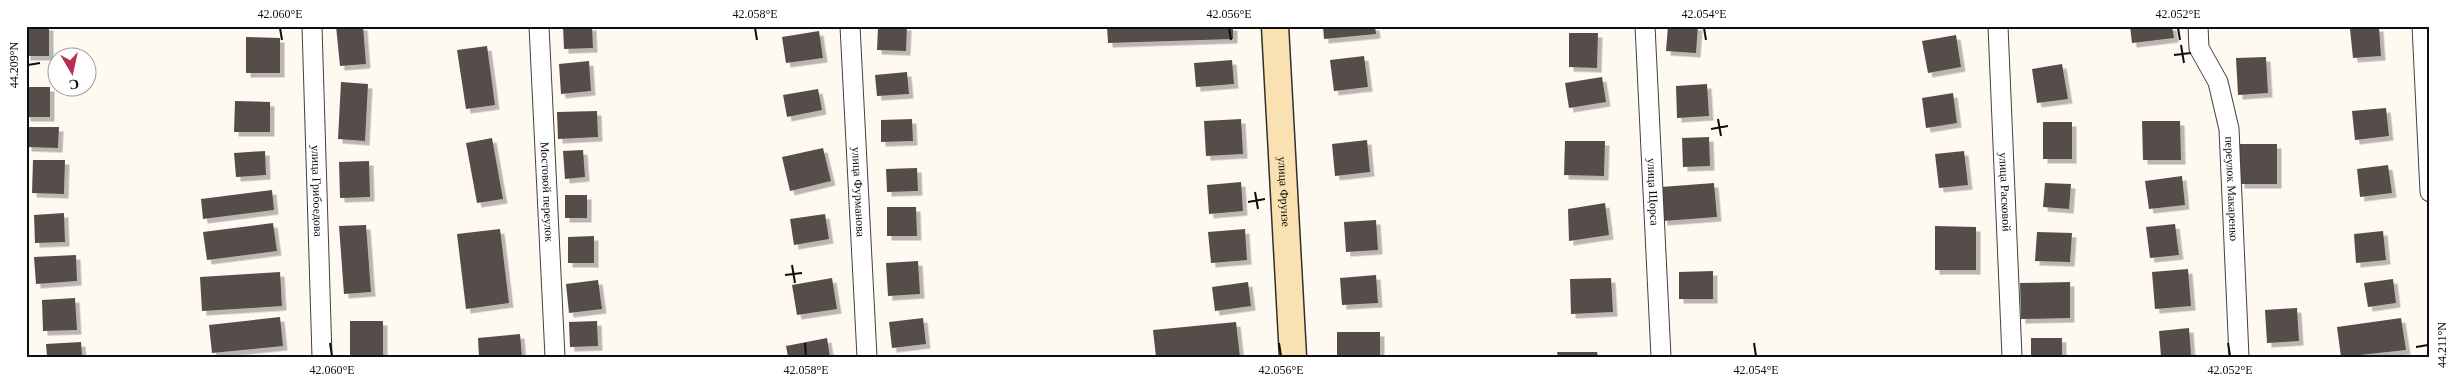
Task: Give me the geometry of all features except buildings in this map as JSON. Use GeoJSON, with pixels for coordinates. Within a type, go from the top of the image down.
{"type":"FeatureCollection","features":[{"type":"Feature","properties":{"kind":"street","name":"улица Грибоедова"},"geometry":{"type":"LineString","coordinates":[[312,26],[322,357]]}},
{"type":"Feature","properties":{"kind":"street","name":"Мостовой переулок"},"geometry":{"type":"LineString","coordinates":[[539,26],[555,357]]}},
{"type":"Feature","properties":{"kind":"street","name":"улица Фурманова"},"geometry":{"type":"LineString","coordinates":[[850,26],[868,357]]}},
{"type":"Feature","properties":{"kind":"street","name":"улица Фрунзе"},"geometry":{"type":"LineString","coordinates":[[1275,26],[1293,357]]}},
{"type":"Feature","properties":{"kind":"street","name":"улица Щорса"},"geometry":{"type":"LineString","coordinates":[[1645,26],[1661,357]]}},
{"type":"Feature","properties":{"kind":"street","name":"улица Расковой"},"geometry":{"type":"LineString","coordinates":[[1998,26],[2012,357]]}},
{"type":"Feature","properties":{"kind":"street","name":"переулок Макаренко"},"geometry":{"type":"LineString","coordinates":[[2198,26],[2200,48],[2218,82],[2229,129],[2239,357]]}},
{"type":"Feature","properties":{"kind":"street"},"geometry":{"type":"LineString","coordinates":[[2422,26],[2430,192]]}}]}
